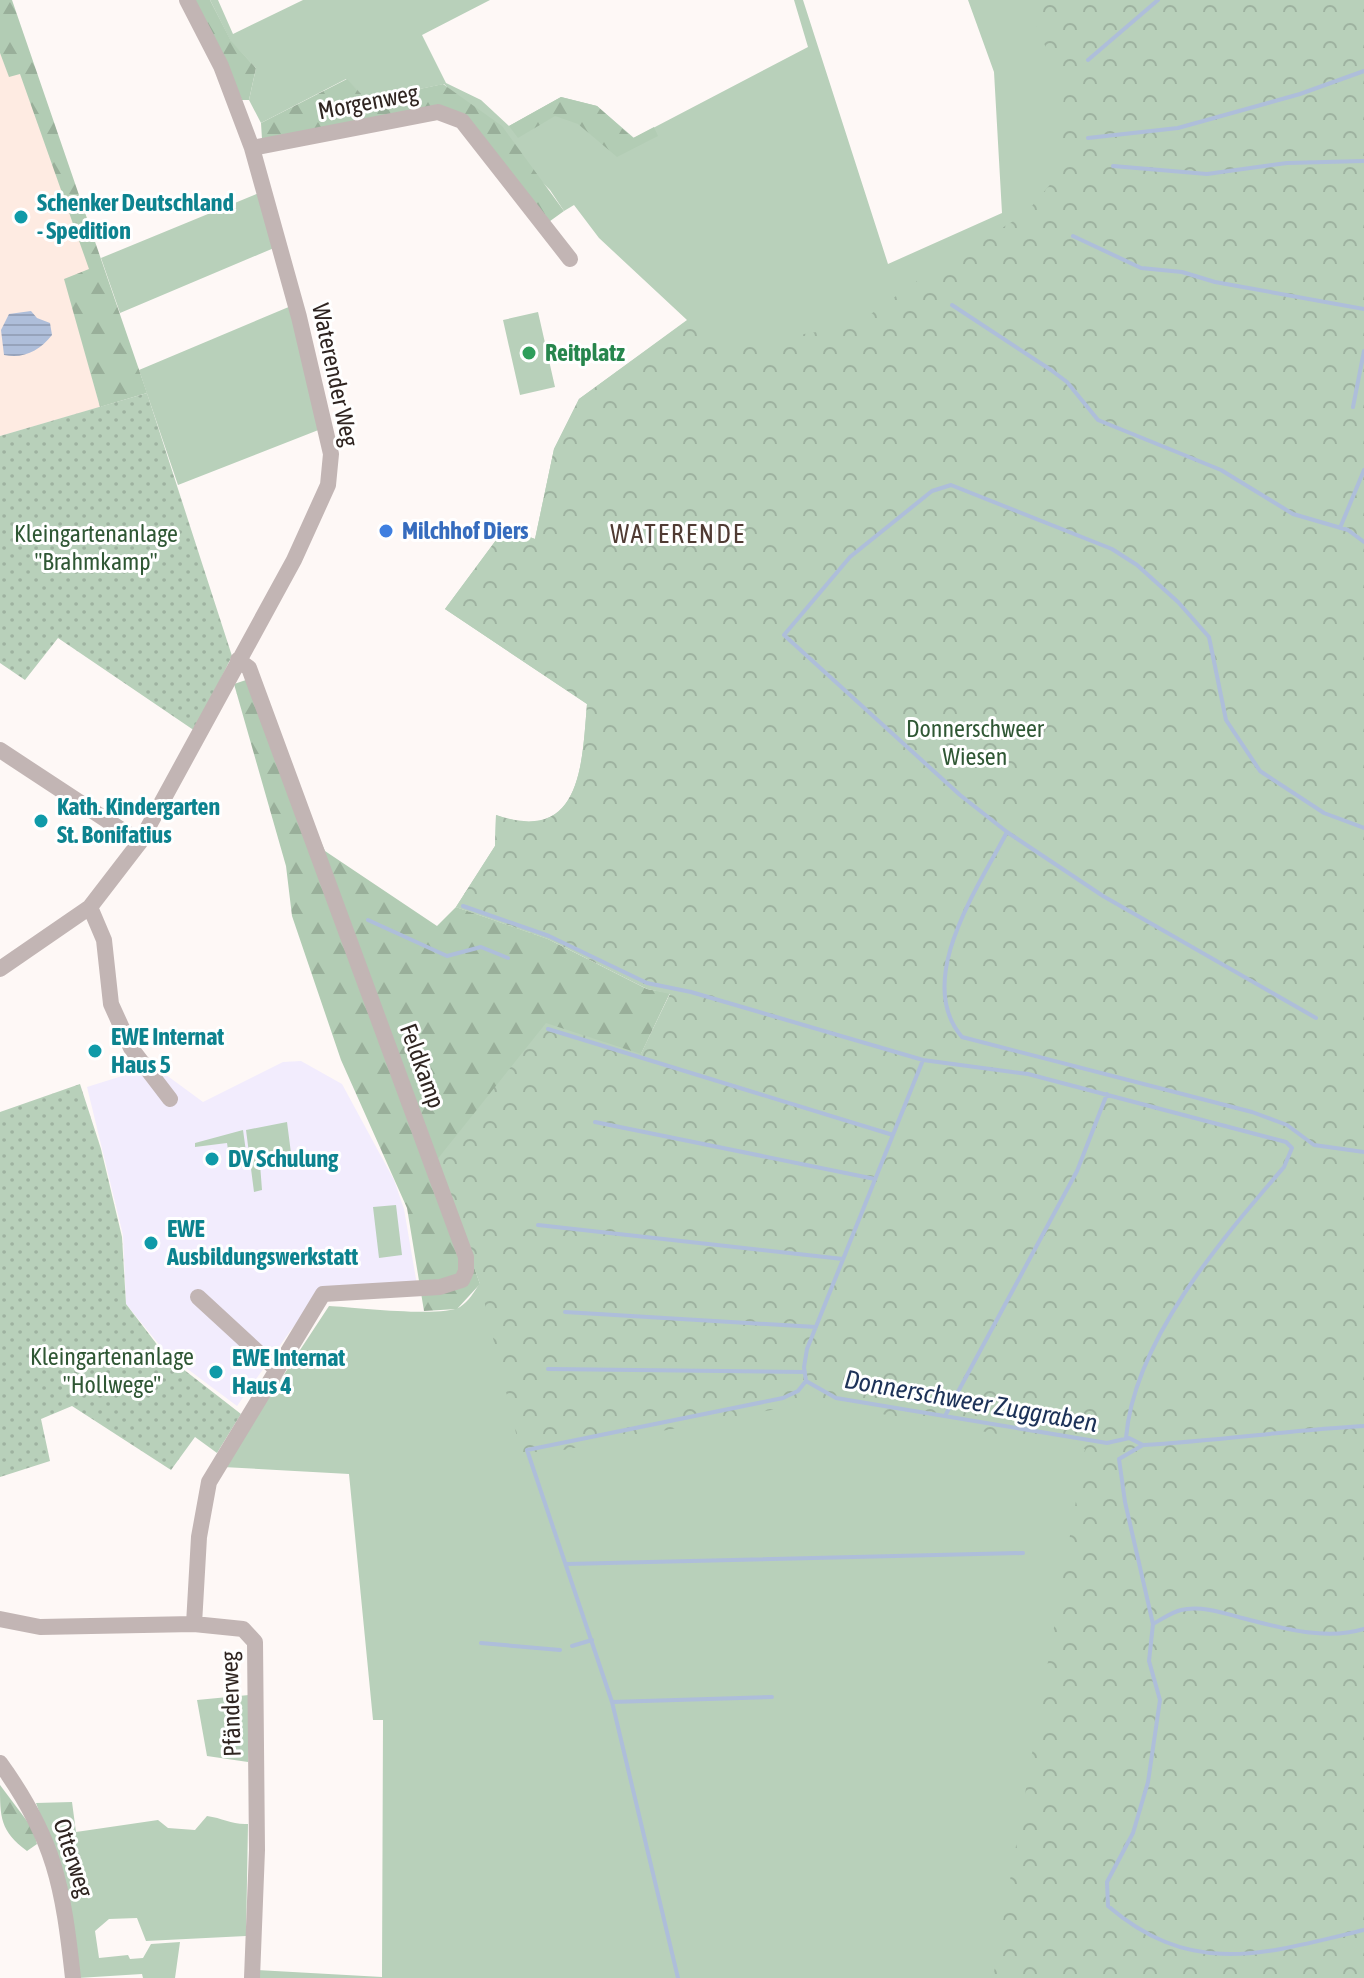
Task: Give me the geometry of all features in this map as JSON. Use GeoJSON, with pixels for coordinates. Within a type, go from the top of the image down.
{"type":"FeatureCollection","features":[{"type":"Feature","properties":{"kind":"street","name":"Waterender Weg"},"geometry":{"type":"LineString","coordinates":[[0,969],[90,907],[140,842],[201,736],[321,505],[328,485],[331,454],[299,317],[252,148],[221,66],[187,0]]}},
{"type":"Feature","properties":{"kind":"street","name":"Morgenweg"},"geometry":{"type":"LineString","coordinates":[[252,148],[438,112],[462,121],[570,259]]}},
{"type":"Feature","properties":{"kind":"street","name":"Feldkamp"},"geometry":{"type":"LineString","coordinates":[[194,1624],[199,1537],[209,1482],[275,1368],[323,1294],[454,1285],[462,1280],[466,1271],[466,1257],[249,668],[238,660]]}},
{"type":"Feature","properties":{"kind":"street"},"geometry":{"type":"LineString","coordinates":[[0,750],[140,842]]}},
{"type":"Feature","properties":{"kind":"street"},"geometry":{"type":"LineString","coordinates":[[90,907],[104,940],[111,1004],[131,1048],[170,1099]]}},
{"type":"Feature","properties":{"kind":"street"},"geometry":{"type":"LineString","coordinates":[[198,1297],[266,1363],[275,1368]]}},
{"type":"Feature","properties":{"kind":"street","name":"Pfänderweg"},"geometry":{"type":"LineString","coordinates":[[0,1619],[40,1627],[194,1624],[243,1629],[255,1642],[257,1850],[252,1978]]}},
{"type":"Feature","properties":{"kind":"street","name":"Otterweg"},"geometry":{"type":"LineString","coordinates":[[0,1763],[30,1804],[53,1858],[65,1902],[73,1978]]}},
{"type":"Feature","properties":{"kind":"shaded area"},"geometry":{"type":"Polygon","coordinates":[[[0,53],[9,76],[20,73],[90,270],[65,279],[100,407],[0,436],[0,53]]]}},
{"type":"Feature","properties":{"kind":"shaded area"},"geometry":{"type":"Polygon","coordinates":[[[301,1061],[342,1084],[394,1180],[404,1209],[417,1285],[325,1288],[237,1406],[166,1353],[126,1304],[123,1235],[87,1087],[154,1066],[203,1102],[283,1062],[301,1061]]]}},
{"type":"Feature","properties":{"kind":"green space"},"geometry":{"type":"Polygon","coordinates":[[[0,0],[12,0],[147,393],[100,407],[64,279],[89,269],[20,74],[9,77],[0,53],[0,0]]]}},
{"type":"Feature","properties":{"kind":"green space"},"geometry":{"type":"Polygon","coordinates":[[[192,0],[210,0],[231,41],[256,68],[249,100],[242,100],[192,0]]]}},
{"type":"Feature","properties":{"kind":"green space","name":"Donnerschweer Wiesen"},"geometry":{"type":"Polygon","coordinates":[[[210,0],[218,0],[233,34],[303,0],[490,0],[422,35],[446,83],[481,100],[509,126],[561,97],[597,106],[634,138],[808,47],[794,0],[803,0],[888,264],[1002,213],[994,72],[968,0],[1364,0],[1364,1978],[257,1978],[257,1970],[382,1977],[383,1720],[373,1720],[349,1474],[223,1467],[329,1306],[435,1312],[460,1307],[471,1296],[480,1283],[436,1161],[546,1023],[641,1054],[670,994],[548,939],[456,907],[495,846],[496,815],[524,822],[546,819],[561,809],[572,793],[583,751],[587,704],[445,609],[505,528],[535,539],[554,449],[579,399],[687,320],[599,238],[574,205],[564,211],[550,190],[444,84],[367,100],[346,79],[261,123],[249,100],[256,68],[231,42],[210,0]]]}},
{"type":"Feature","properties":{"kind":"green space","name":"Donnerschweer Wiesen"},"geometry":{"type":"Polygon","coordinates":[[[1025,0],[1364,0],[1364,1978],[993,1978],[1085,1449],[812,1402],[522,1458],[480,1284],[436,1161],[546,1023],[641,1054],[670,994],[647,989],[548,939],[456,907],[495,846],[496,815],[524,821],[546,819],[561,809],[572,793],[583,750],[587,704],[445,609],[505,528],[535,539],[554,449],[579,399],[688,320],[707,333],[742,344],[854,326],[934,269],[1025,214],[1060,173],[1064,89],[1025,0]]]}},
{"type":"Feature","properties":{"kind":"green space"},"geometry":{"type":"Polygon","coordinates":[[[347,79],[367,100],[443,84],[502,126],[564,211],[546,224],[464,117],[262,139],[261,123],[347,79]]]}},
{"type":"Feature","properties":{"kind":"green space"},"geometry":{"type":"Polygon","coordinates":[[[561,97],[597,106],[633,138],[654,127],[658,136],[617,157],[578,124],[555,116],[518,138],[509,126],[561,97]]]}},
{"type":"Feature","properties":{"kind":"green space"},"geometry":{"type":"Polygon","coordinates":[[[259,193],[274,248],[120,313],[101,258],[259,193]]]}},
{"type":"Feature","properties":{"kind":"green space"},"geometry":{"type":"Polygon","coordinates":[[[291,306],[321,429],[178,485],[139,370],[291,306]]]}},
{"type":"Feature","properties":{"kind":"green space","name":"Reitplatz"},"geometry":{"type":"Polygon","coordinates":[[[538,312],[555,387],[520,395],[503,320],[538,312]]]}},
{"type":"Feature","properties":{"kind":"green space","name":"Kleingartenanlage \"Brahmkamp\""},"geometry":{"type":"Polygon","coordinates":[[[147,393],[232,656],[195,731],[58,638],[25,680],[0,663],[0,436],[147,393]]]}},
{"type":"Feature","properties":{"kind":"green space"},"geometry":{"type":"Polygon","coordinates":[[[249,679],[325,851],[437,926],[456,907],[548,939],[647,989],[670,993],[641,1054],[437,1161],[480,1284],[457,1309],[424,1311],[407,1208],[341,1060],[292,916],[286,866],[234,684],[249,679]]]}},
{"type":"Feature","properties":{"kind":"green space","name":"Kleingartenanlage \"Hollwege\""},"geometry":{"type":"Polygon","coordinates":[[[80,1084],[101,1149],[122,1237],[126,1304],[165,1355],[241,1414],[217,1453],[195,1437],[171,1470],[72,1406],[41,1419],[50,1461],[0,1477],[0,1112],[80,1084]]]}},
{"type":"Feature","properties":{"kind":"green space"},"geometry":{"type":"Polygon","coordinates":[[[287,1122],[292,1161],[260,1164],[262,1190],[254,1192],[246,1130],[287,1122]]]}},
{"type":"Feature","properties":{"kind":"green space"},"geometry":{"type":"Polygon","coordinates":[[[243,1130],[248,1166],[231,1169],[227,1143],[195,1147],[195,1143],[243,1130]]]}},
{"type":"Feature","properties":{"kind":"green space"},"geometry":{"type":"Polygon","coordinates":[[[396,1205],[402,1255],[379,1258],[373,1207],[396,1205]]]}},
{"type":"Feature","properties":{"kind":"green space"},"geometry":{"type":"Polygon","coordinates":[[[249,1695],[248,1762],[207,1756],[197,1700],[249,1695]]]}},
{"type":"Feature","properties":{"kind":"green space"},"geometry":{"type":"Polygon","coordinates":[[[0,1785],[33,1829],[37,1844],[27,1851],[11,1837],[3,1822],[0,1785]]]}},
{"type":"Feature","properties":{"kind":"green space"},"geometry":{"type":"Polygon","coordinates":[[[72,1802],[76,1832],[158,1820],[168,1828],[195,1830],[207,1816],[248,1824],[246,1936],[146,1941],[137,1918],[109,1919],[95,1931],[99,1958],[128,1955],[130,1959],[143,1958],[151,1944],[180,1942],[175,1978],[143,1978],[142,1974],[78,1978],[66,1885],[36,1803],[72,1802]]]}},
{"type":"Feature","properties":{"kind":"water"},"geometry":{"type":"Polygon","coordinates":[[[31,311],[37,318],[50,323],[52,335],[31,352],[18,356],[4,355],[1,330],[9,314],[31,311]]]}},
{"type":"Feature","properties":{"kind":"waterway"},"geometry":{"type":"LineString","coordinates":[[1088,60],[1158,0]]}},
{"type":"Feature","properties":{"kind":"waterway"},"geometry":{"type":"LineString","coordinates":[[1088,138],[1178,128],[1300,94],[1364,71]]}},
{"type":"Feature","properties":{"kind":"waterway"},"geometry":{"type":"LineString","coordinates":[[1113,166],[1207,174],[1287,163],[1364,161]]}},
{"type":"Feature","properties":{"kind":"waterway"},"geometry":{"type":"LineString","coordinates":[[1073,236],[1141,268],[1182,272],[1215,282],[1364,309]]}},
{"type":"Feature","properties":{"kind":"waterway"},"geometry":{"type":"LineString","coordinates":[[952,305],[1067,382],[1098,420],[1221,470],[1293,514],[1348,530],[1364,542]]}},
{"type":"Feature","properties":{"kind":"waterway"},"geometry":{"type":"LineString","coordinates":[[1353,407],[1364,351]]}},
{"type":"Feature","properties":{"kind":"waterway"},"geometry":{"type":"LineString","coordinates":[[1340,528],[1364,470]]}},
{"type":"Feature","properties":{"kind":"waterway"},"geometry":{"type":"LineString","coordinates":[[1316,1018],[1103,896],[1007,832],[960,795],[784,635],[850,557],[932,491],[951,485],[1112,549],[1137,565],[1178,602],[1209,637],[1226,720],[1260,771],[1324,813],[1364,828]]}},
{"type":"Feature","properties":{"kind":"waterway"},"geometry":{"type":"LineString","coordinates":[[1007,832],[968,906],[947,961],[944,989],[949,1014],[962,1037],[1252,1112],[1287,1125],[1314,1145],[1364,1152]]}},
{"type":"Feature","properties":{"kind":"waterway"},"geometry":{"type":"LineString","coordinates":[[463,906],[549,936],[647,983],[691,992],[923,1060],[1028,1074],[1286,1142],[1292,1148],[1284,1167],[1209,1259],[1163,1328],[1145,1364],[1133,1401],[1126,1438]]}},
{"type":"Feature","properties":{"kind":"waterway"},"geometry":{"type":"LineString","coordinates":[[368,920],[447,956],[481,947],[508,958]]}},
{"type":"Feature","properties":{"kind":"waterway"},"geometry":{"type":"LineString","coordinates":[[548,1029],[893,1135]]}},
{"type":"Feature","properties":{"kind":"waterway"},"geometry":{"type":"LineString","coordinates":[[806,1381],[804,1367],[807,1349],[923,1060]]}},
{"type":"Feature","properties":{"kind":"waterway"},"geometry":{"type":"LineString","coordinates":[[945,1416],[1077,1171],[1107,1094]]}},
{"type":"Feature","properties":{"kind":"waterway"},"geometry":{"type":"LineString","coordinates":[[595,1122],[875,1179]]}},
{"type":"Feature","properties":{"kind":"waterway"},"geometry":{"type":"LineString","coordinates":[[538,1225],[843,1259]]}},
{"type":"Feature","properties":{"kind":"waterway"},"geometry":{"type":"LineString","coordinates":[[565,1312],[816,1327]]}},
{"type":"Feature","properties":{"kind":"waterway"},"geometry":{"type":"LineString","coordinates":[[548,1369],[805,1372]]}},
{"type":"Feature","properties":{"kind":"waterway","name":"Donnerschweer Zuggraben"},"geometry":{"type":"LineString","coordinates":[[678,1978],[612,1702],[527,1450],[783,1398],[798,1391],[806,1381],[836,1398],[1107,1443],[1129,1438],[1143,1445],[1364,1426]]}},
{"type":"Feature","properties":{"kind":"waterway"},"geometry":{"type":"LineString","coordinates":[[1143,1445],[1119,1459],[1125,1502],[1153,1624],[1149,1661],[1160,1700],[1148,1782],[1133,1833],[1107,1882],[1108,1906],[1139,1929],[1169,1944],[1200,1952],[1261,1952],[1364,1930]]}},
{"type":"Feature","properties":{"kind":"waterway"},"geometry":{"type":"LineString","coordinates":[[566,1564],[1023,1553]]}},
{"type":"Feature","properties":{"kind":"waterway"},"geometry":{"type":"LineString","coordinates":[[1153,1624],[1178,1611],[1196,1608],[1303,1632],[1334,1634],[1364,1629]]}},
{"type":"Feature","properties":{"kind":"waterway"},"geometry":{"type":"LineString","coordinates":[[572,1646],[592,1640]]}},
{"type":"Feature","properties":{"kind":"waterway"},"geometry":{"type":"LineString","coordinates":[[481,1643],[560,1650]]}},
{"type":"Feature","properties":{"kind":"waterway"},"geometry":{"type":"LineString","coordinates":[[612,1702],[772,1697]]}},
{"type":"Feature","properties":{"kind":"place","name":"Schenker Deutschland - Spedition"},"geometry":{"type":"Point","coordinates":[21,217]}},
{"type":"Feature","properties":{"kind":"place","name":"Reitplatz"},"geometry":{"type":"Point","coordinates":[529,353]}},
{"type":"Feature","properties":{"kind":"place","name":"Milchhof Diers"},"geometry":{"type":"Point","coordinates":[386,531]}},
{"type":"Feature","properties":{"kind":"place","name":"Kath. Kindergarten St. Bonifatius"},"geometry":{"type":"Point","coordinates":[41,821]}},
{"type":"Feature","properties":{"kind":"place","name":"EWE Internat Haus 5"},"geometry":{"type":"Point","coordinates":[95,1051]}},
{"type":"Feature","properties":{"kind":"place","name":"DV Schulung"},"geometry":{"type":"Point","coordinates":[212,1159]}},
{"type":"Feature","properties":{"kind":"place","name":"EWE Ausbildungswerkstatt"},"geometry":{"type":"Point","coordinates":[151,1243]}},
{"type":"Feature","properties":{"kind":"place","name":"EWE Internat Haus 4"},"geometry":{"type":"Point","coordinates":[216,1372]}},
{"type":"Feature","properties":{"kind":"district","name":"WATERENDE"},"geometry":{"type":"Point","coordinates":[678,534]}}]}
